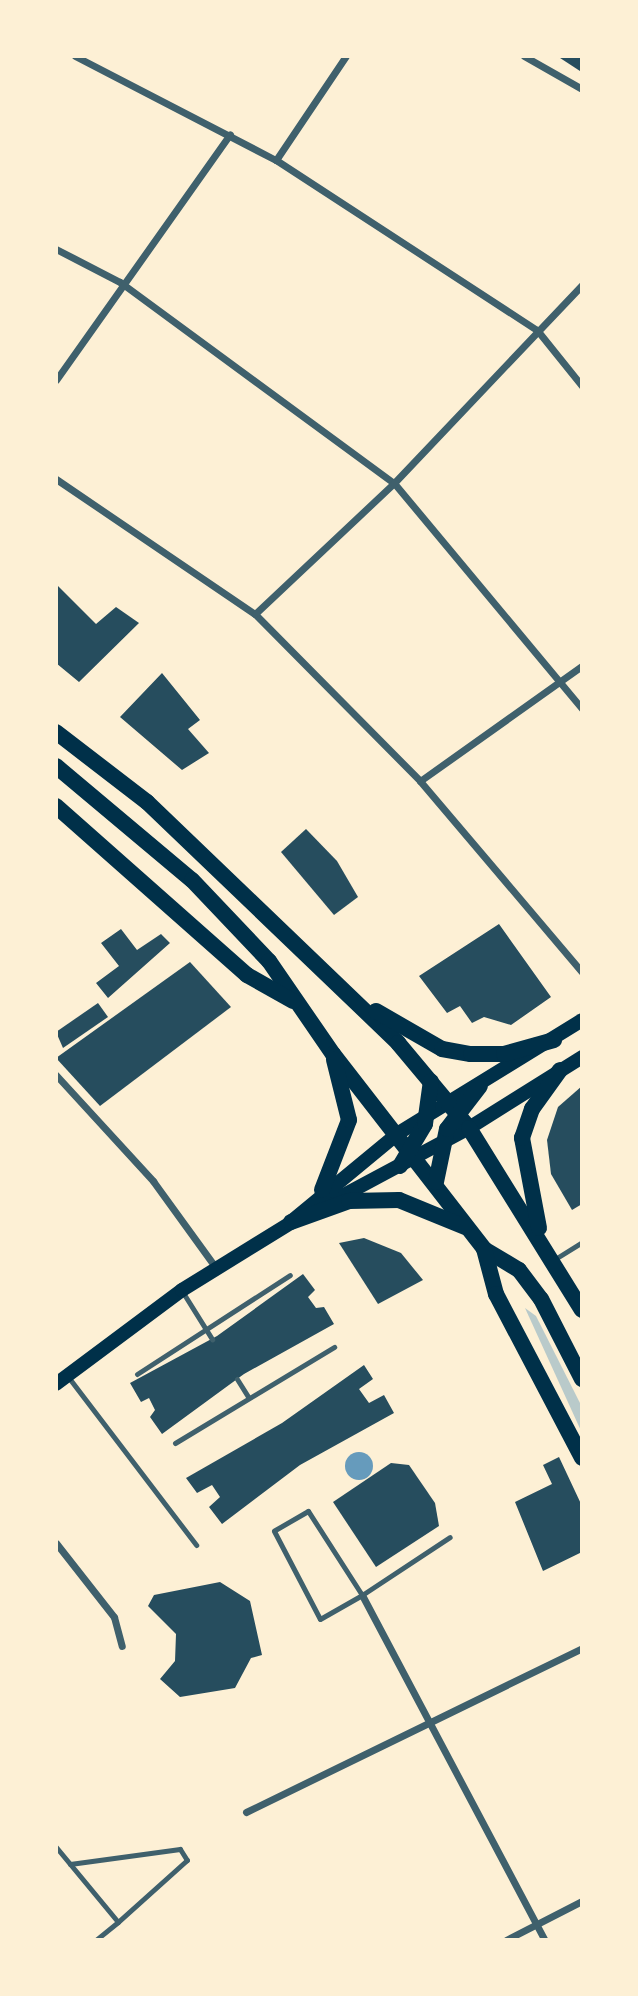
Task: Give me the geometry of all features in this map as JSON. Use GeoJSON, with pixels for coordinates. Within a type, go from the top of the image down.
{"type":"FeatureCollection","features":[{"type":"Feature","properties":{"kind":"main road"},"geometry":{"type":"LineString","coordinates":[[56,732],[147,802],[348,992],[431,1081],[469,1128],[549,1256],[577,1293],[582,1310]]}},
{"type":"Feature","properties":{"kind":"main road"},"geometry":{"type":"LineString","coordinates":[[56,766],[225,910],[333,1054],[436,1182],[484,1249],[496,1294],[582,1458]]}},
{"type":"Feature","properties":{"kind":"main road"},"geometry":{"type":"LineString","coordinates":[[56,792],[76,820]]}},
{"type":"Feature","properties":{"kind":"main road"},"geometry":{"type":"LineString","coordinates":[[56,806],[76,820],[247,975],[295,1003]]}},
{"type":"Feature","properties":{"kind":"main road"},"geometry":{"type":"LineString","coordinates":[[348,992],[442,1049],[504,1054],[554,1040]]}},
{"type":"Feature","properties":{"kind":"main road"},"geometry":{"type":"LineString","coordinates":[[291,1222],[322,1191],[397,1134],[426,1117],[454,1108],[480,1086],[582,1020]]}},
{"type":"Feature","properties":{"kind":"main road"},"geometry":{"type":"LineString","coordinates":[[322,1191],[349,1120],[333,1054]]}},
{"type":"Feature","properties":{"kind":"main road"},"geometry":{"type":"LineString","coordinates":[[62,1380],[182,1290],[216,1268],[291,1222],[400,1166],[413,1155],[469,1128],[582,1057]]}},
{"type":"Feature","properties":{"kind":"main road"},"geometry":{"type":"LineString","coordinates":[[549,1256],[528,1189],[522,1138],[532,1109],[560,1070]]}},
{"type":"Feature","properties":{"kind":"main road"},"geometry":{"type":"LineString","coordinates":[[413,1155],[426,1117],[431,1081]]}},
{"type":"Feature","properties":{"kind":"main road"},"geometry":{"type":"LineString","coordinates":[[436,1182],[442,1143],[454,1108]]}},
{"type":"Feature","properties":{"kind":"main road"},"geometry":{"type":"LineString","coordinates":[[291,1222],[349,1201],[399,1200],[469,1229]]}},
{"type":"Feature","properties":{"kind":"main road"},"geometry":{"type":"LineString","coordinates":[[484,1249],[519,1270],[541,1299],[582,1379]]}},
{"type":"Feature","properties":{"kind":"street"},"geometry":{"type":"LineString","coordinates":[[75,56],[276,160],[537,330],[582,386]]}},
{"type":"Feature","properties":{"kind":"street"},"geometry":{"type":"LineString","coordinates":[[276,160],[346,56]]}},
{"type":"Feature","properties":{"kind":"street"},"geometry":{"type":"LineString","coordinates":[[528,57],[582,89]]}},
{"type":"Feature","properties":{"kind":"street"},"geometry":{"type":"LineString","coordinates":[[56,380],[120,282],[230,134]]}},
{"type":"Feature","properties":{"kind":"street"},"geometry":{"type":"LineString","coordinates":[[56,249],[120,282],[394,483],[561,680],[582,709]]}},
{"type":"Feature","properties":{"kind":"street"},"geometry":{"type":"LineString","coordinates":[[255,614],[394,483],[582,285]]}},
{"type":"Feature","properties":{"kind":"street"},"geometry":{"type":"LineString","coordinates":[[56,479],[255,614],[420,781],[582,972]]}},
{"type":"Feature","properties":{"kind":"street"},"geometry":{"type":"LineString","coordinates":[[420,781],[582,666]]}},
{"type":"Feature","properties":{"kind":"street"},"geometry":{"type":"LineString","coordinates":[[56,1075],[153,1181],[216,1268]]}},
{"type":"Feature","properties":{"kind":"street"},"geometry":{"type":"LineString","coordinates":[[56,1544],[114,1617],[122,1646]]}},
{"type":"Feature","properties":{"kind":"street"},"geometry":{"type":"LineString","coordinates":[[362,1595],[430,1717],[545,1940]]}},
{"type":"Feature","properties":{"kind":"street"},"geometry":{"type":"LineString","coordinates":[[246,1812],[430,1717],[582,1648]]}},
{"type":"Feature","properties":{"kind":"street"},"geometry":{"type":"LineString","coordinates":[[506,1940],[582,1900]]}},
{"type":"Feature","properties":{"kind":"lane"},"geometry":{"type":"LineString","coordinates":[[549,1256],[582,1242]]}},
{"type":"Feature","properties":{"kind":"lane"},"geometry":{"type":"LineString","coordinates":[[137,1374],[290,1275]]}},
{"type":"Feature","properties":{"kind":"lane"},"geometry":{"type":"LineString","coordinates":[[182,1290],[212,1339]]}},
{"type":"Feature","properties":{"kind":"lane"},"geometry":{"type":"LineString","coordinates":[[175,1443],[334,1347]]}},
{"type":"Feature","properties":{"kind":"lane"},"geometry":{"type":"LineString","coordinates":[[237,1379],[249,1398]]}},
{"type":"Feature","properties":{"kind":"lane"},"geometry":{"type":"LineString","coordinates":[[62,1380],[196,1545]]}},
{"type":"Feature","properties":{"kind":"lane"},"geometry":{"type":"LineString","coordinates":[[362,1595],[308,1511],[274,1531],[320,1619],[362,1595],[450,1537]]}},
{"type":"Feature","properties":{"kind":"lane"},"geometry":{"type":"LineString","coordinates":[[56,1847],[118,1922]]}},
{"type":"Feature","properties":{"kind":"lane"},"geometry":{"type":"LineString","coordinates":[[70,1864],[180,1849],[187,1860],[96,1940]]}},
{"type":"Feature","properties":{"kind":"shaded area"},"geometry":{"type":"Polygon","coordinates":[[[525,1308],[536,1316],[582,1407],[582,1433],[525,1308]]]}},
{"type":"Feature","properties":{"kind":"water"},"geometry":{"type":"Polygon","coordinates":[[[359,1452],[369,1456],[373,1466],[369,1476],[359,1480],[349,1476],[345,1466],[349,1456],[359,1452]]]}},
{"type":"Feature","properties":{"kind":"building"},"geometry":{"type":"Polygon","coordinates":[[[557,56],[582,56],[582,68],[580,71],[557,56]]]}},
{"type":"Feature","properties":{"kind":"building"},"geometry":{"type":"Polygon","coordinates":[[[56,584],[96,624],[116,607],[139,623],[79,682],[56,663],[56,584]]]}},
{"type":"Feature","properties":{"kind":"building"},"geometry":{"type":"Polygon","coordinates":[[[162,673],[200,720],[188,729],[209,753],[182,770],[120,717],[162,673]]]}},
{"type":"Feature","properties":{"kind":"building"},"geometry":{"type":"Polygon","coordinates":[[[306,829],[337,861],[358,897],[334,915],[281,852],[306,829]]]}},
{"type":"Feature","properties":{"kind":"building"},"geometry":{"type":"Polygon","coordinates":[[[499,924],[551,997],[511,1025],[484,1017],[472,1023],[460,1006],[447,1013],[419,976],[499,924]]]}},
{"type":"Feature","properties":{"kind":"building"},"geometry":{"type":"Polygon","coordinates":[[[121,929],[137,950],[161,934],[170,943],[108,998],[96,983],[119,966],[101,943],[121,929]]]}},
{"type":"Feature","properties":{"kind":"building"},"geometry":{"type":"Polygon","coordinates":[[[190,962],[231,1007],[100,1106],[56,1058],[190,962]]]}},
{"type":"Feature","properties":{"kind":"building"},"geometry":{"type":"Polygon","coordinates":[[[98,1003],[108,1017],[63,1048],[56,1032],[98,1003]]]}},
{"type":"Feature","properties":{"kind":"building"},"geometry":{"type":"Polygon","coordinates":[[[582,1086],[582,1204],[572,1210],[551,1174],[547,1140],[558,1107],[582,1086]]]}},
{"type":"Feature","properties":{"kind":"building"},"geometry":{"type":"Polygon","coordinates":[[[364,1238],[401,1253],[423,1280],[378,1304],[339,1243],[364,1238]]]}},
{"type":"Feature","properties":{"kind":"building"},"geometry":{"type":"Polygon","coordinates":[[[303,1274],[315,1290],[308,1297],[316,1308],[324,1307],[334,1324],[244,1374],[162,1434],[150,1417],[155,1410],[149,1398],[141,1402],[130,1383],[217,1336],[303,1274]]]}},
{"type":"Feature","properties":{"kind":"building"},"geometry":{"type":"Polygon","coordinates":[[[364,1365],[373,1379],[359,1389],[369,1403],[384,1395],[394,1413],[300,1465],[222,1524],[209,1507],[220,1497],[212,1485],[197,1493],[186,1478],[282,1423],[364,1365]]]}},
{"type":"Feature","properties":{"kind":"building"},"geometry":{"type":"Polygon","coordinates":[[[559,1457],[582,1506],[582,1552],[543,1571],[515,1502],[552,1484],[543,1465],[559,1457]]]}},
{"type":"Feature","properties":{"kind":"building"},"geometry":{"type":"Polygon","coordinates":[[[391,1463],[409,1465],[435,1503],[439,1526],[376,1567],[333,1502],[391,1463]]]}},
{"type":"Feature","properties":{"kind":"building"},"geometry":{"type":"Polygon","coordinates":[[[220,1582],[250,1601],[262,1655],[251,1658],[235,1688],[180,1697],[160,1679],[175,1661],[176,1634],[148,1606],[154,1595],[220,1582]]]}}]}
